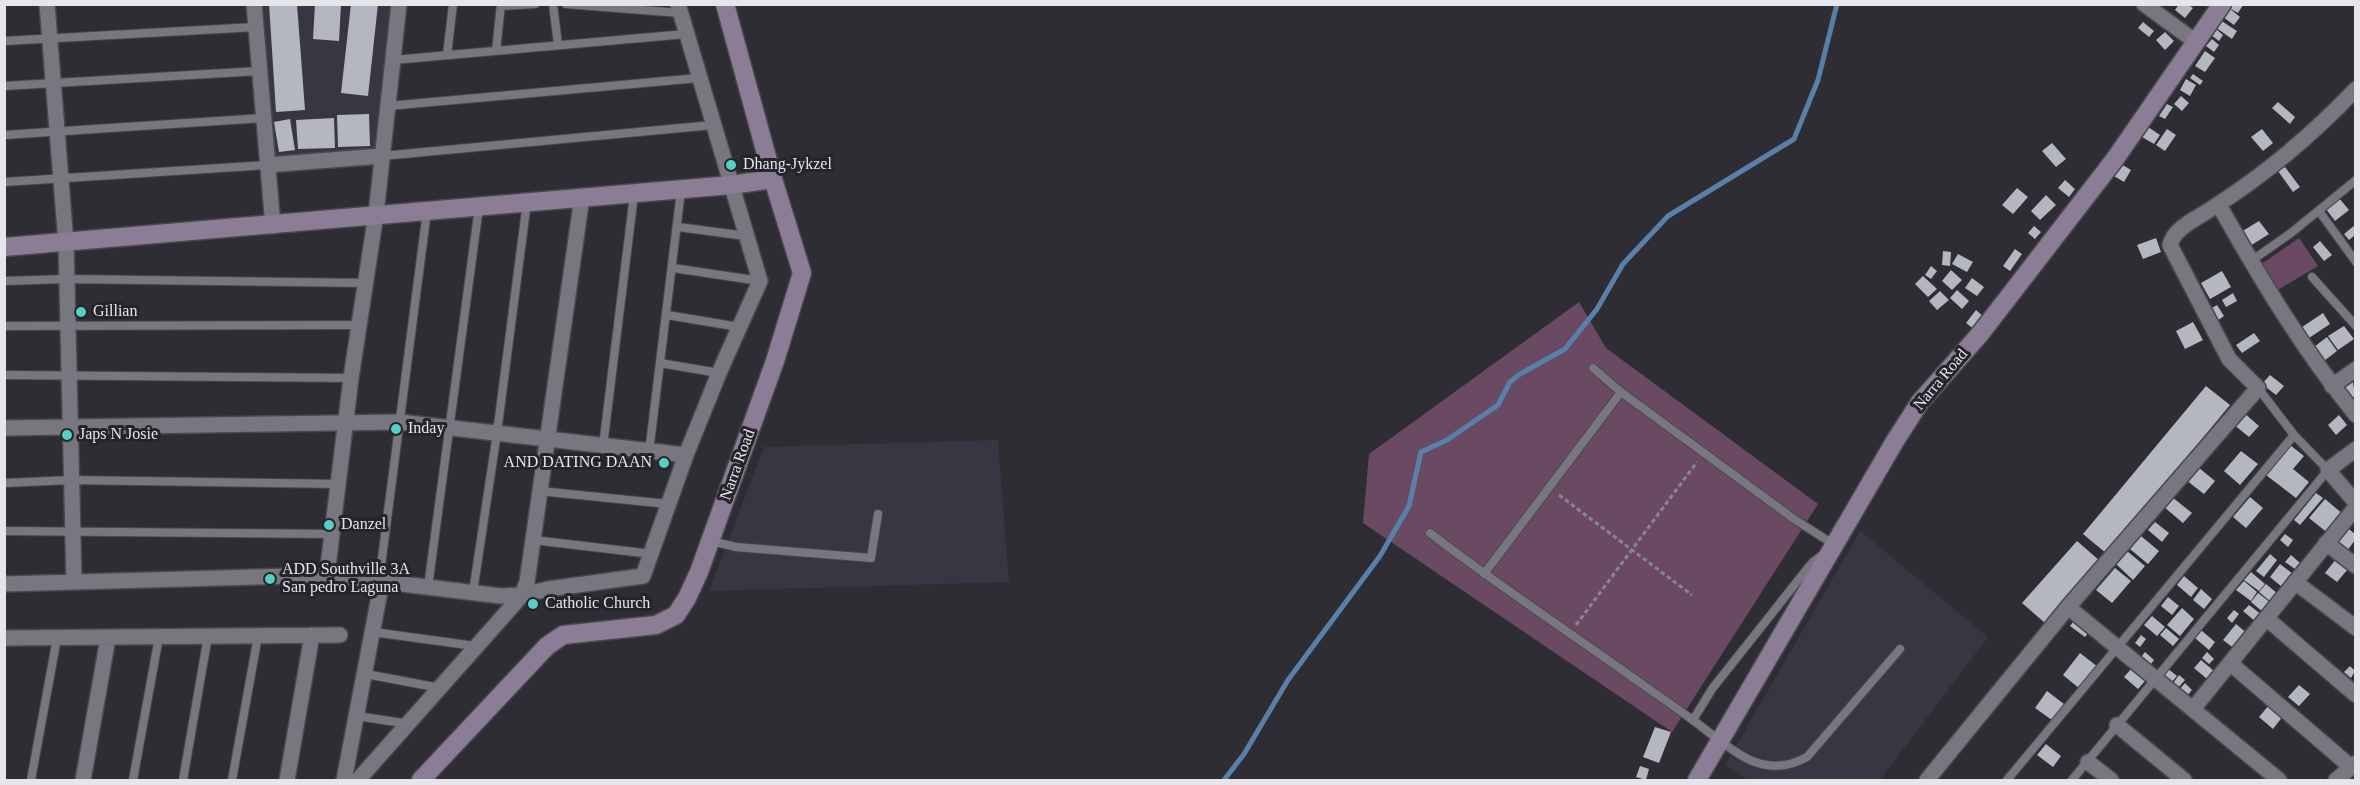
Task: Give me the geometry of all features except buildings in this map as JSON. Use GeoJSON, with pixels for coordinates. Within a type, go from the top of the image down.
{"type":"FeatureCollection","features":[{"type":"Feature","properties":{"kind":"street"},"geometry":{"type":"LineString","coordinates":[[47,4],[66,243],[74,581]]}},
{"type":"Feature","properties":{"kind":"street"},"geometry":{"type":"LineString","coordinates":[[254,4],[273,226]]}},
{"type":"Feature","properties":{"kind":"street"},"geometry":{"type":"LineString","coordinates":[[327,575],[351,378],[376,214],[386,106],[399,4]]}},
{"type":"Feature","properties":{"kind":"street","name":"Narra Road"},"geometry":{"type":"LineString","coordinates":[[421,780],[547,646],[563,635],[656,625],[676,615],[687,598],[710,540],[775,361],[802,273],[773,179],[725,4]]}},
{"type":"Feature","properties":{"kind":"street"},"geometry":{"type":"LineString","coordinates":[[2144,4],[2196,42]]}},
{"type":"Feature","properties":{"kind":"street","name":"Narra Road"},"geometry":{"type":"LineString","coordinates":[[1697,780],[1920,402],[1980,334],[2115,159],[2222,4]]}},
{"type":"Feature","properties":{"kind":"street"},"geometry":{"type":"LineString","coordinates":[[4,584],[327,575],[501,596],[522,595],[548,589],[643,576],[686,455],[760,281],[679,9]]}},
{"type":"Feature","properties":{"kind":"street"},"geometry":{"type":"LineString","coordinates":[[1927,780],[2068,607],[2258,388],[2229,359],[2170,245],[2175,233],[2219,205],[2277,162],[2355,89]]}},
{"type":"Feature","properties":{"kind":"street"},"geometry":{"type":"LineString","coordinates":[[267,165],[381,156]]}},
{"type":"Feature","properties":{"kind":"street"},"geometry":{"type":"LineString","coordinates":[[4,247],[273,226],[376,214],[731,185],[773,179]]}},
{"type":"Feature","properties":{"kind":"street"},"geometry":{"type":"LineString","coordinates":[[357,780],[522,595],[527,582],[582,197]]}},
{"type":"Feature","properties":{"kind":"street"},"geometry":{"type":"LineString","coordinates":[[2219,205],[2251,261],[2332,386],[2355,415]]}},
{"type":"Feature","properties":{"kind":"street"},"geometry":{"type":"LineString","coordinates":[[2332,386],[2355,369]]}},
{"type":"Feature","properties":{"kind":"street"},"geometry":{"type":"LineString","coordinates":[[4,428],[400,422],[686,455]]}},
{"type":"Feature","properties":{"kind":"street"},"geometry":{"type":"LineString","coordinates":[[2193,709],[2355,505],[2328,470],[2355,449]]}},
{"type":"Feature","properties":{"kind":"street"},"geometry":{"type":"LineString","coordinates":[[2326,543],[2355,566]]}},
{"type":"Feature","properties":{"kind":"street"},"geometry":{"type":"LineString","coordinates":[[344,780],[366,674],[380,581]]}},
{"type":"Feature","properties":{"kind":"street"},"geometry":{"type":"LineString","coordinates":[[2295,582],[2355,628]]}},
{"type":"Feature","properties":{"kind":"street"},"geometry":{"type":"LineString","coordinates":[[2068,607],[2279,780]]}},
{"type":"Feature","properties":{"kind":"street"},"geometry":{"type":"LineString","coordinates":[[2266,618],[2355,695]]}},
{"type":"Feature","properties":{"kind":"street"},"geometry":{"type":"LineString","coordinates":[[287,780],[312,635]]}},
{"type":"Feature","properties":{"kind":"street"},"geometry":{"type":"LineString","coordinates":[[4,638],[340,635]]}},
{"type":"Feature","properties":{"kind":"street"},"geometry":{"type":"LineString","coordinates":[[83,780],[108,638]]}},
{"type":"Feature","properties":{"kind":"street"},"geometry":{"type":"LineString","coordinates":[[2230,663],[2353,765],[2336,780]]}},
{"type":"Feature","properties":{"kind":"street"},"geometry":{"type":"LineString","coordinates":[[2117,725],[2184,780]]}},
{"type":"Feature","properties":{"kind":"street"},"geometry":{"type":"LineString","coordinates":[[2088,762],[2111,780]]}},
{"type":"Feature","properties":{"kind":"lane"},"geometry":{"type":"LineString","coordinates":[[447,55],[453,4]]}},
{"type":"Feature","properties":{"kind":"lane"},"geometry":{"type":"LineString","coordinates":[[496,51],[501,5],[535,4]]}},
{"type":"Feature","properties":{"kind":"lane"},"geometry":{"type":"LineString","coordinates":[[553,4],[558,45]]}},
{"type":"Feature","properties":{"kind":"lane"},"geometry":{"type":"LineString","coordinates":[[566,4],[679,9]]}},
{"type":"Feature","properties":{"kind":"lane"},"geometry":{"type":"LineString","coordinates":[[4,42],[256,27]]}},
{"type":"Feature","properties":{"kind":"lane"},"geometry":{"type":"LineString","coordinates":[[393,60],[686,34]]}},
{"type":"Feature","properties":{"kind":"lane"},"geometry":{"type":"LineString","coordinates":[[4,86],[259,71]]}},
{"type":"Feature","properties":{"kind":"lane"},"geometry":{"type":"LineString","coordinates":[[386,106],[699,78]]}},
{"type":"Feature","properties":{"kind":"lane"},"geometry":{"type":"LineString","coordinates":[[4,135],[262,118]]}},
{"type":"Feature","properties":{"kind":"lane"},"geometry":{"type":"LineString","coordinates":[[381,156],[713,125]]}},
{"type":"Feature","properties":{"kind":"lane"},"geometry":{"type":"LineString","coordinates":[[4,182],[267,165]]}},
{"type":"Feature","properties":{"kind":"lane"},"geometry":{"type":"LineString","coordinates":[[2251,261],[2319,211],[2355,180]]}},
{"type":"Feature","properties":{"kind":"lane"},"geometry":{"type":"LineString","coordinates":[[649,452],[681,189]]}},
{"type":"Feature","properties":{"kind":"lane"},"geometry":{"type":"LineString","coordinates":[[603,446],[634,193]]}},
{"type":"Feature","properties":{"kind":"lane"},"geometry":{"type":"LineString","coordinates":[[473,592],[497,433],[527,202]]}},
{"type":"Feature","properties":{"kind":"lane"},"geometry":{"type":"LineString","coordinates":[[428,587],[479,205]]}},
{"type":"Feature","properties":{"kind":"lane"},"geometry":{"type":"LineString","coordinates":[[380,581],[428,210]]}},
{"type":"Feature","properties":{"kind":"lane"},"geometry":{"type":"LineString","coordinates":[[2319,211],[2355,262]]}},
{"type":"Feature","properties":{"kind":"lane"},"geometry":{"type":"LineString","coordinates":[[678,227],[746,236]]}},
{"type":"Feature","properties":{"kind":"lane"},"geometry":{"type":"LineString","coordinates":[[673,268],[760,281]]}},
{"type":"Feature","properties":{"kind":"lane"},"geometry":{"type":"LineString","coordinates":[[2312,277],[2355,326]]}},
{"type":"Feature","properties":{"kind":"lane"},"geometry":{"type":"LineString","coordinates":[[4,281],[66,279],[366,283]]}},
{"type":"Feature","properties":{"kind":"lane"},"geometry":{"type":"LineString","coordinates":[[667,315],[740,327]]}},
{"type":"Feature","properties":{"kind":"lane"},"geometry":{"type":"LineString","coordinates":[[4,326],[360,325]]}},
{"type":"Feature","properties":{"kind":"lane"},"geometry":{"type":"LineString","coordinates":[[660,363],[719,373]]}},
{"type":"Feature","properties":{"kind":"lane"},"geometry":{"type":"LineString","coordinates":[[1593,368],[1621,392],[1833,548],[1820,556],[1807,569],[1712,689],[1692,720]]}},
{"type":"Feature","properties":{"kind":"lane"},"geometry":{"type":"LineString","coordinates":[[4,375],[351,378]]}},
{"type":"Feature","properties":{"kind":"lane"},"geometry":{"type":"LineString","coordinates":[[2072,780],[2328,470],[2294,435],[2258,388]]}},
{"type":"Feature","properties":{"kind":"lane"},"geometry":{"type":"LineString","coordinates":[[1484,574],[1621,392]]}},
{"type":"Feature","properties":{"kind":"lane"},"geometry":{"type":"LineString","coordinates":[[2007,780],[2294,435]]}},
{"type":"Feature","properties":{"kind":"lane"},"geometry":{"type":"LineString","coordinates":[[4,483],[71,480],[339,484]]}},
{"type":"Feature","properties":{"kind":"lane"},"geometry":{"type":"LineString","coordinates":[[539,491],[668,504]]}},
{"type":"Feature","properties":{"kind":"lane"},"geometry":{"type":"LineString","coordinates":[[710,540],[736,548],[871,558],[878,514]]}},
{"type":"Feature","properties":{"kind":"lane"},"geometry":{"type":"LineString","coordinates":[[4,531],[333,534]]}},
{"type":"Feature","properties":{"kind":"lane"},"geometry":{"type":"LineString","coordinates":[[1430,533],[1484,574],[1571,633],[1720,741],[1749,760],[1764,765],[1779,766],[1796,763],[1807,757],[1900,649]]}},
{"type":"Feature","properties":{"kind":"lane"},"geometry":{"type":"LineString","coordinates":[[533,540],[652,554]]}},
{"type":"Feature","properties":{"kind":"lane"},"geometry":{"type":"LineString","coordinates":[[373,632],[477,646]]}},
{"type":"Feature","properties":{"kind":"lane"},"geometry":{"type":"LineString","coordinates":[[183,780],[208,636]]}},
{"type":"Feature","properties":{"kind":"lane"},"geometry":{"type":"LineString","coordinates":[[232,780],[258,636]]}},
{"type":"Feature","properties":{"kind":"lane"},"geometry":{"type":"LineString","coordinates":[[133,780],[159,637]]}},
{"type":"Feature","properties":{"kind":"lane"},"geometry":{"type":"LineString","coordinates":[[31,780],[57,638]]}},
{"type":"Feature","properties":{"kind":"lane"},"geometry":{"type":"LineString","coordinates":[[366,674],[440,688]]}},
{"type":"Feature","properties":{"kind":"lane"},"geometry":{"type":"LineString","coordinates":[[357,716],[409,724]]}},
{"type":"Feature","properties":{"kind":"path"},"geometry":{"type":"LineString","coordinates":[[1571,633],[1704,453]]}},
{"type":"Feature","properties":{"kind":"path"},"geometry":{"type":"LineString","coordinates":[[1550,487],[1692,595]]}},
{"type":"Feature","properties":{"kind":"shaded area"},"geometry":{"type":"Polygon","coordinates":[[[261,5],[391,5],[375,150],[274,156],[261,5]]]}},
{"type":"Feature","properties":{"kind":"shaded area"},"geometry":{"type":"Polygon","coordinates":[[[2299,238],[2318,266],[2276,291],[2260,265],[2299,238]]]}},
{"type":"Feature","properties":{"kind":"shaded area"},"geometry":{"type":"Polygon","coordinates":[[[1579,302],[1606,348],[1818,504],[1672,732],[1363,523],[1369,454],[1579,302]]]}},
{"type":"Feature","properties":{"kind":"shaded area"},"geometry":{"type":"Polygon","coordinates":[[[998,440],[1009,582],[709,591],[764,447],[998,440]]]}},
{"type":"Feature","properties":{"kind":"shaded area"},"geometry":{"type":"Polygon","coordinates":[[[1860,531],[1988,637],[1880,780],[1747,780],[1725,765],[1860,531]]]}},
{"type":"Feature","properties":{"kind":"waterway"},"geometry":{"type":"LineString","coordinates":[[1224,780],[1244,754],[1288,680],[1380,556],[1409,506],[1421,452],[1447,440],[1498,405],[1510,382],[1565,349],[1597,309],[1623,264],[1668,216],[1794,139],[1818,80],[1837,4]]}},
{"type":"Feature","properties":{"kind":"place","name":"Dhang-Jykzel"},"geometry":{"type":"Point","coordinates":[731,165]}},
{"type":"Feature","properties":{"kind":"place","name":"Gillian"},"geometry":{"type":"Point","coordinates":[81,312]}},
{"type":"Feature","properties":{"kind":"place","name":"Inday"},"geometry":{"type":"Point","coordinates":[396,429]}},
{"type":"Feature","properties":{"kind":"place","name":"Japs N Josie"},"geometry":{"type":"Point","coordinates":[67,435]}},
{"type":"Feature","properties":{"kind":"place","name":"AND DATING DAAN"},"geometry":{"type":"Point","coordinates":[664,463]}},
{"type":"Feature","properties":{"kind":"place","name":"Danzel"},"geometry":{"type":"Point","coordinates":[329,525]}},
{"type":"Feature","properties":{"kind":"place","name":"ADD Southville 3A San pedro Laguna"},"geometry":{"type":"Point","coordinates":[270,579]}},
{"type":"Feature","properties":{"kind":"place","name":"Catholic Church"},"geometry":{"type":"Point","coordinates":[533,604]}}]}
